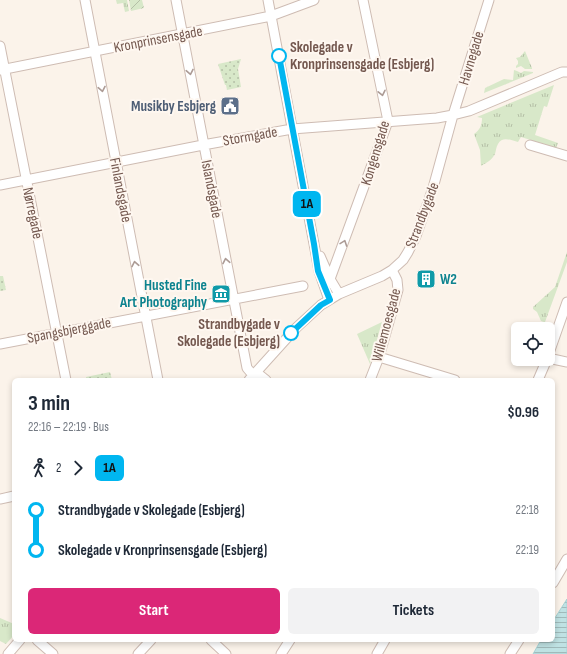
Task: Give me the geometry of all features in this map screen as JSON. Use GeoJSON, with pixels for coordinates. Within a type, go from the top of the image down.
{"type":"FeatureCollection","features":[{"type":"Feature","properties":{"kind":"street","name":"Finlandsgade"},"geometry":{"type":"LineString","coordinates":[[84,0],[158,378]]}},
{"type":"Feature","properties":{"kind":"street","name":"Islandsgade"},"geometry":{"type":"LineString","coordinates":[[176,0],[247,368],[253,375]]}},
{"type":"Feature","properties":{"kind":"street"},"geometry":{"type":"LineString","coordinates":[[268,0],[318,271],[330,300]]}},
{"type":"Feature","properties":{"kind":"street","name":"Kronprinsensgade"},"geometry":{"type":"LineString","coordinates":[[2,69],[271,16],[314,0]]}},
{"type":"Feature","properties":{"kind":"street","name":"Kongensgade"},"geometry":{"type":"LineString","coordinates":[[330,280],[388,121],[363,0]]}},
{"type":"Feature","properties":{"kind":"street","name":"Havnegade"},"geometry":{"type":"LineString","coordinates":[[453,116],[489,0]]}},
{"type":"Feature","properties":{"kind":"street","name":"Nørregade"},"geometry":{"type":"LineString","coordinates":[[0,46],[2,69],[66,378]]}},
{"type":"Feature","properties":{"kind":"street","name":"Stormgade"},"geometry":{"type":"LineString","coordinates":[[0,185],[292,129],[453,116],[562,72],[567,72]]}},
{"type":"Feature","properties":{"kind":"street","name":"Strandbygade"},"geometry":{"type":"LineString","coordinates":[[253,375],[296,328],[321,305],[339,294],[382,276],[392,270],[403,260],[416,236],[433,188],[453,116]]}},
{"type":"Feature","properties":{"kind":"street"},"geometry":{"type":"LineString","coordinates":[[530,145],[567,156]]}},
{"type":"Feature","properties":{"kind":"street"},"geometry":{"type":"LineString","coordinates":[[314,244],[330,280],[339,294]]}},
{"type":"Feature","properties":{"kind":"street","name":"Willemoesgade"},"geometry":{"type":"LineString","coordinates":[[371,378],[379,357],[398,290],[397,280],[392,270]]}},
{"type":"Feature","properties":{"kind":"street","name":"Spangsbjerggade"},"geometry":{"type":"LineString","coordinates":[[0,344],[303,286]]}},
{"type":"Feature","properties":{"kind":"street"},"geometry":{"type":"LineString","coordinates":[[555,337],[567,302]]}},
{"type":"Feature","properties":{"kind":"street"},"geometry":{"type":"LineString","coordinates":[[379,357],[448,378]]}},
{"type":"Feature","properties":{"kind":"street"},"geometry":{"type":"LineString","coordinates":[[555,359],[567,362]]}},
{"type":"Feature","properties":{"kind":"street"},"geometry":{"type":"LineString","coordinates":[[539,378],[544,366]]}},
{"type":"Feature","properties":{"kind":"street"},"geometry":{"type":"LineString","coordinates":[[0,499],[12,496]]}},
{"type":"Feature","properties":{"kind":"street"},"geometry":{"type":"LineString","coordinates":[[555,580],[567,559]]}},
{"type":"Feature","properties":{"kind":"street"},"geometry":{"type":"LineString","coordinates":[[8,654],[18,642]]}},
{"type":"Feature","properties":{"kind":"street"},"geometry":{"type":"LineString","coordinates":[[39,642],[53,654]]}},
{"type":"Feature","properties":{"kind":"street"},"geometry":{"type":"LineString","coordinates":[[138,654],[149,642]]}},
{"type":"Feature","properties":{"kind":"street"},"geometry":{"type":"LineString","coordinates":[[213,642],[226,654]]}},
{"type":"Feature","properties":{"kind":"street"},"geometry":{"type":"LineString","coordinates":[[281,654],[289,642]]}},
{"type":"Feature","properties":{"kind":"street"},"geometry":{"type":"LineString","coordinates":[[377,654],[384,642]]}},
{"type":"Feature","properties":{"kind":"street"},"geometry":{"type":"LineString","coordinates":[[510,654],[518,642]]}},
{"type":"Feature","properties":{"kind":"green space"},"geometry":{"type":"Polygon","coordinates":[[[116,0],[127,0],[129,11],[125,12],[123,3],[117,4],[116,0]]]}},
{"type":"Feature","properties":{"kind":"green space"},"geometry":{"type":"Polygon","coordinates":[[[129,0],[142,0],[144,8],[131,11],[129,0]]]}},
{"type":"Feature","properties":{"kind":"green space"},"geometry":{"type":"Polygon","coordinates":[[[525,51],[532,69],[525,69],[521,66],[516,68],[518,61],[516,58],[520,57],[525,51]]]}},
{"type":"Feature","properties":{"kind":"green space"},"geometry":{"type":"Polygon","coordinates":[[[241,59],[238,69],[241,87],[227,90],[218,64],[241,59]]]}},
{"type":"Feature","properties":{"kind":"green space"},"geometry":{"type":"Polygon","coordinates":[[[514,70],[521,73],[524,71],[533,73],[484,93],[485,88],[504,79],[513,80],[514,70]]]}},
{"type":"Feature","properties":{"kind":"green space"},"geometry":{"type":"Polygon","coordinates":[[[554,85],[547,107],[544,106],[535,135],[558,143],[556,148],[521,137],[518,142],[504,139],[498,144],[492,158],[481,166],[480,150],[474,134],[478,131],[482,123],[482,118],[477,117],[554,85]]]}},
{"type":"Feature","properties":{"kind":"green space"},"geometry":{"type":"Polygon","coordinates":[[[567,252],[567,262],[545,322],[541,321],[533,307],[555,287],[567,252]]]}},
{"type":"Feature","properties":{"kind":"green space"},"geometry":{"type":"Polygon","coordinates":[[[0,276],[3,276],[6,290],[0,291],[0,276]]]}},
{"type":"Feature","properties":{"kind":"green space"},"geometry":{"type":"Polygon","coordinates":[[[382,322],[370,364],[357,334],[382,322]]]}},
{"type":"Feature","properties":{"kind":"green space"},"geometry":{"type":"Polygon","coordinates":[[[110,372],[112,378],[86,378],[110,372]]]}},
{"type":"Feature","properties":{"kind":"green space"},"geometry":{"type":"Polygon","coordinates":[[[0,618],[12,623],[12,637],[6,644],[0,641],[0,618]]]}},
{"type":"Feature","properties":{"kind":"water"},"geometry":{"type":"Polygon","coordinates":[[[567,599],[567,654],[533,654],[540,642],[555,642],[555,618],[567,599]]]}},
{"type":"Feature","properties":{"kind":"bus line","name":"1A"},"geometry":{"type":"LineString","coordinates":[[279,56],[318,271],[330,300],[321,305],[291,333]]}},
{"type":"Feature","properties":{"kind":"place","name":"Skolegade v Kronprinsensgade (Esbjerg)"},"geometry":{"type":"Point","coordinates":[279,56]}},
{"type":"Feature","properties":{"kind":"place","name":"Musikby Esbjerg"},"geometry":{"type":"Point","coordinates":[230,106]}},
{"type":"Feature","properties":{"kind":"place","name":"W2"},"geometry":{"type":"Point","coordinates":[426,279]}},
{"type":"Feature","properties":{"kind":"place","name":"Husted Fine Art Photography"},"geometry":{"type":"Point","coordinates":[221,294]}},
{"type":"Feature","properties":{"kind":"place","name":"Strandbygade v Skolegade (Esbjerg)"},"geometry":{"type":"Point","coordinates":[291,333]}}]}
